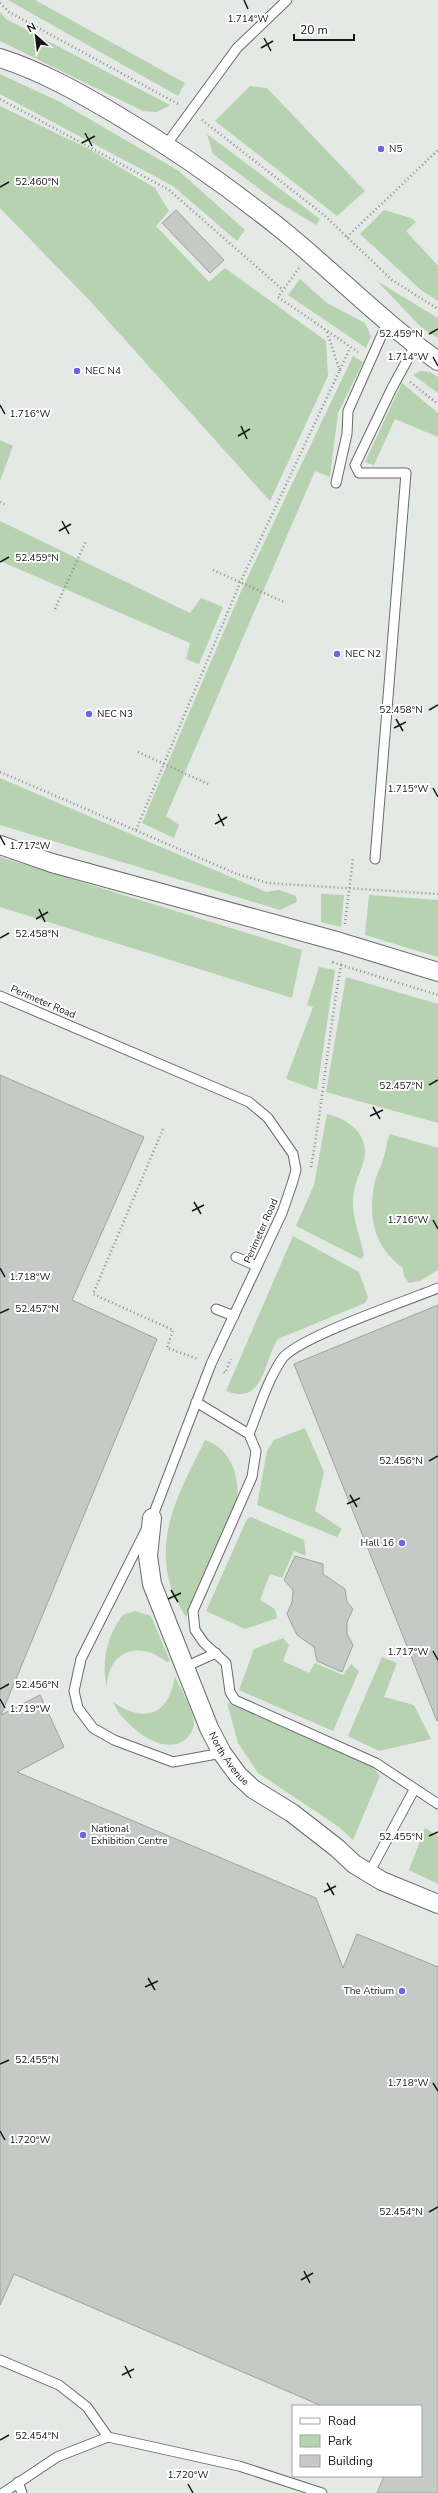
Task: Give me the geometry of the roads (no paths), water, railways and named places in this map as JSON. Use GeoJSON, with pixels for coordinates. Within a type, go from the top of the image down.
{"type":"FeatureCollection","features":[{"type":"Feature","properties":{"kind":"street"},"geometry":{"type":"LineString","coordinates":[[0,58],[69,88],[166,145],[281,229],[388,322],[438,361]]}},
{"type":"Feature","properties":{"kind":"street"},"geometry":{"type":"LineString","coordinates":[[0,845],[52,863],[340,942],[438,972]]}},
{"type":"Feature","properties":{"kind":"street","name":"North Avenue"},"geometry":{"type":"LineString","coordinates":[[152,1518],[148,1556],[152,1584],[185,1667],[222,1753],[238,1775],[253,1788],[292,1813],[337,1848],[354,1864],[369,1873],[438,1904]]}},
{"type":"Feature","properties":{"kind":"lane"},"geometry":{"type":"LineString","coordinates":[[166,145],[237,48],[287,0]]}},
{"type":"Feature","properties":{"kind":"lane"},"geometry":{"type":"LineString","coordinates":[[336,483],[347,434],[348,411],[388,322]]}},
{"type":"Feature","properties":{"kind":"lane"},"geometry":{"type":"LineString","coordinates":[[375,859],[406,472],[359,473],[355,465],[392,388],[416,344]]}},
{"type":"Feature","properties":{"kind":"lane","name":"Perimeter Road"},"geometry":{"type":"LineString","coordinates":[[0,996],[249,1102],[268,1118],[293,1154],[296,1170],[282,1213],[211,1364],[152,1518],[81,1659],[74,1691],[78,1708],[93,1728],[114,1740],[173,1762],[222,1753]]}},
{"type":"Feature","properties":{"kind":"lane"},"geometry":{"type":"LineString","coordinates":[[236,1257],[257,1266]]}},
{"type":"Feature","properties":{"kind":"lane"},"geometry":{"type":"LineString","coordinates":[[249,1434],[268,1386],[283,1357],[305,1341],[438,1288]]}},
{"type":"Feature","properties":{"kind":"lane"},"geometry":{"type":"LineString","coordinates":[[216,1309],[234,1316]]}},
{"type":"Feature","properties":{"kind":"lane"},"geometry":{"type":"LineString","coordinates":[[196,1402],[249,1434],[256,1451],[252,1477],[193,1611],[194,1630],[204,1643],[226,1663],[230,1692],[235,1700],[376,1763],[414,1790],[438,1804]]}},
{"type":"Feature","properties":{"kind":"lane"},"geometry":{"type":"LineString","coordinates":[[185,1667],[216,1653]]}},
{"type":"Feature","properties":{"kind":"lane"},"geometry":{"type":"LineString","coordinates":[[369,1873],[414,1790]]}},
{"type":"Feature","properties":{"kind":"lane"},"geometry":{"type":"LineString","coordinates":[[0,2360],[59,2385],[87,2407],[108,2437]]}},
{"type":"Feature","properties":{"kind":"lane"},"geometry":{"type":"LineString","coordinates":[[3,2493],[57,2457],[108,2437],[239,2466],[322,2493]]}},
{"type":"Feature","properties":{"kind":"lane"},"geometry":{"type":"LineString","coordinates":[[18,2482],[22,2493]]}},
{"type":"Feature","properties":{"kind":"place","name":"N5"},"geometry":{"type":"Point","coordinates":[381,149]}},
{"type":"Feature","properties":{"kind":"place","name":"NEC N4"},"geometry":{"type":"Point","coordinates":[77,371]}},
{"type":"Feature","properties":{"kind":"place","name":"NEC N2"},"geometry":{"type":"Point","coordinates":[337,654]}},
{"type":"Feature","properties":{"kind":"place","name":"NEC N3"},"geometry":{"type":"Point","coordinates":[89,714]}},
{"type":"Feature","properties":{"kind":"place","name":"Hall 16"},"geometry":{"type":"Point","coordinates":[402,1543]}},
{"type":"Feature","properties":{"kind":"place","name":"National Exhibition Centre"},"geometry":{"type":"Point","coordinates":[83,1835]}},
{"type":"Feature","properties":{"kind":"place","name":"The Atrium"},"geometry":{"type":"Point","coordinates":[402,1991]}}]}
